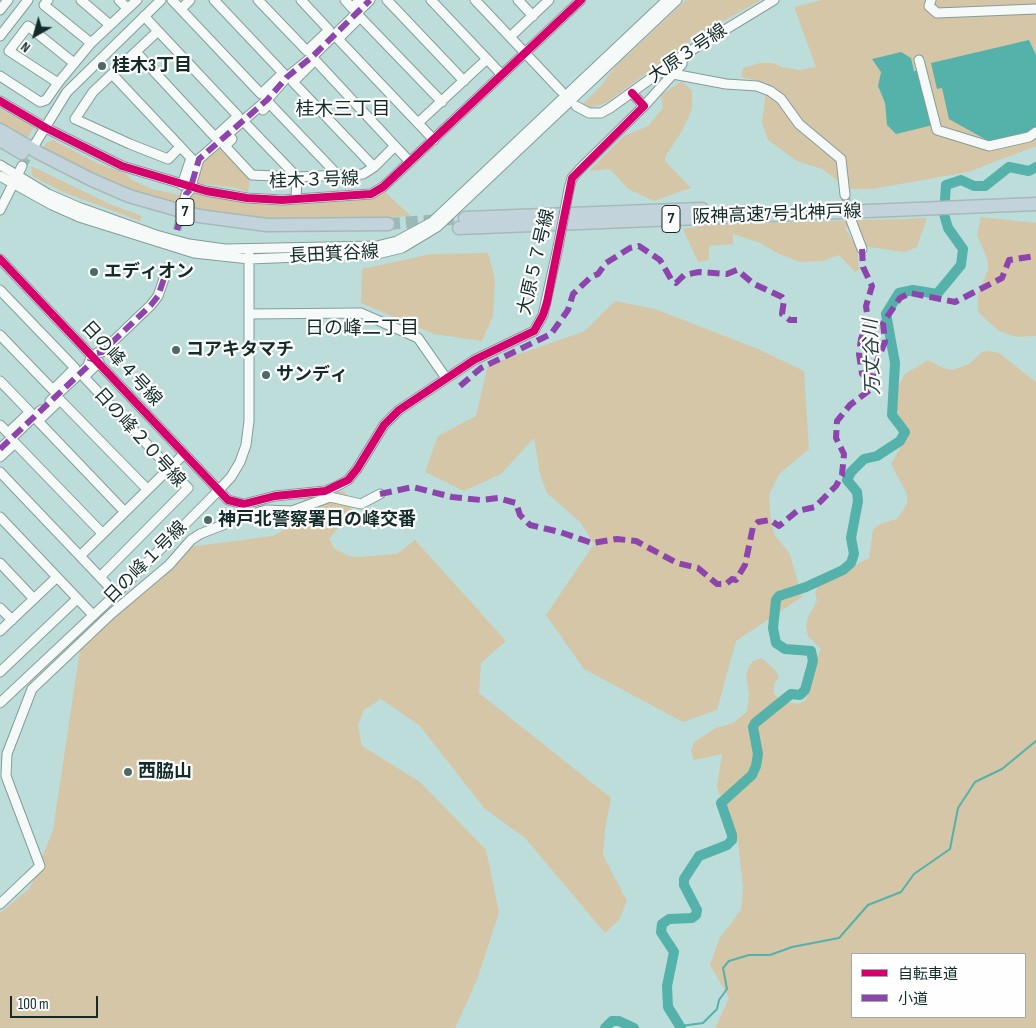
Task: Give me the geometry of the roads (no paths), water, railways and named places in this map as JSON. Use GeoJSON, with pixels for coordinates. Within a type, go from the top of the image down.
{"type":"FeatureCollection","features":[{"type":"Feature","properties":{"kind":"highway","name":"7"},"geometry":{"type":"LineString","coordinates":[[0,130],[39,153],[92,180],[136,198],[199,216],[267,225],[386,228],[268,233],[195,224],[158,214],[88,188],[0,140]]}},
{"type":"Feature","properties":{"kind":"highway","name":"阪神高速7号北神戸線"},"geometry":{"type":"LineString","coordinates":[[462,223],[883,206],[1036,196]]}},
{"type":"Feature","properties":{"kind":"highway","name":"阪神高速7号北神戸線"},"geometry":{"type":"LineString","coordinates":[[883,206],[1036,204]]}},
{"type":"Feature","properties":{"kind":"street"},"geometry":{"type":"LineString","coordinates":[[0,10],[8,0]]}},
{"type":"Feature","properties":{"kind":"street"},"geometry":{"type":"LineString","coordinates":[[0,36],[28,0]]}},
{"type":"Feature","properties":{"kind":"street"},"geometry":{"type":"LineString","coordinates":[[48,0],[44,5],[91,43]]}},
{"type":"Feature","properties":{"kind":"street"},"geometry":{"type":"LineString","coordinates":[[81,0],[110,24]]}},
{"type":"Feature","properties":{"kind":"street"},"geometry":{"type":"LineString","coordinates":[[119,0],[127,8]]}},
{"type":"Feature","properties":{"kind":"street"},"geometry":{"type":"LineString","coordinates":[[0,76],[40,102],[46,100],[91,43],[137,0]]}},
{"type":"Feature","properties":{"kind":"street"},"geometry":{"type":"LineString","coordinates":[[35,144],[67,92],[161,0]]}},
{"type":"Feature","properties":{"kind":"street"},"geometry":{"type":"LineString","coordinates":[[172,0],[261,94],[283,73],[214,0]]}},
{"type":"Feature","properties":{"kind":"street"},"geometry":{"type":"LineString","coordinates":[[180,9],[190,0]]}},
{"type":"Feature","properties":{"kind":"street"},"geometry":{"type":"LineString","coordinates":[[258,0],[307,51],[329,30],[301,0]]}},
{"type":"Feature","properties":{"kind":"street"},"geometry":{"type":"LineString","coordinates":[[345,0],[352,8],[360,0]]}},
{"type":"Feature","properties":{"kind":"street"},"geometry":{"type":"LineString","coordinates":[[188,186],[200,159],[266,100],[287,77],[312,57],[370,0]]}},
{"type":"Feature","properties":{"kind":"street"},"geometry":{"type":"LineString","coordinates":[[387,0],[464,81]]}},
{"type":"Feature","properties":{"kind":"street"},"geometry":{"type":"LineString","coordinates":[[431,0],[502,75]]}},
{"type":"Feature","properties":{"kind":"street"},"geometry":{"type":"LineString","coordinates":[[475,0],[561,91]]}},
{"type":"Feature","properties":{"kind":"street"},"geometry":{"type":"LineString","coordinates":[[518,0],[533,16]]}},
{"type":"Feature","properties":{"kind":"street"},"geometry":{"type":"LineString","coordinates":[[510,37],[549,0]]}},
{"type":"Feature","properties":{"kind":"street","name":"桂木３号線"},"geometry":{"type":"LineString","coordinates":[[0,101],[46,128],[122,166],[188,186],[246,198],[296,199],[370,194],[384,187],[581,0]]}},
{"type":"Feature","properties":{"kind":"street","name":"長田箕谷線"},"geometry":{"type":"LineString","coordinates":[[0,176],[14,180],[79,218],[168,247],[220,257],[376,246],[416,232],[448,208],[667,0]]}},
{"type":"Feature","properties":{"kind":"street","name":"長田箕谷線"},"geometry":{"type":"LineString","coordinates":[[249,254],[377,254],[402,248],[422,238],[453,213],[677,0]]}},
{"type":"Feature","properties":{"kind":"street","name":"大原３号線"},"geometry":{"type":"LineString","coordinates":[[576,106],[589,113],[601,113],[682,56],[774,0]]}},
{"type":"Feature","properties":{"kind":"street"},"geometry":{"type":"LineString","coordinates":[[931,0],[929,6],[937,13],[1036,9]]}},
{"type":"Feature","properties":{"kind":"street"},"geometry":{"type":"LineString","coordinates":[[136,52],[216,138],[238,116],[144,16]]}},
{"type":"Feature","properties":{"kind":"street"},"geometry":{"type":"LineString","coordinates":[[434,140],[338,39],[360,17],[442,102]]}},
{"type":"Feature","properties":{"kind":"street"},"geometry":{"type":"LineString","coordinates":[[58,83],[9,51],[28,26],[74,63]]}},
{"type":"Feature","properties":{"kind":"street"},"geometry":{"type":"LineString","coordinates":[[158,31],[93,92],[75,119],[168,159],[180,147]]}},
{"type":"Feature","properties":{"kind":"street","name":"大原５７号線"},"geometry":{"type":"LineString","coordinates":[[219,490],[228,500],[244,504],[275,496],[325,491],[348,480],[357,469],[384,425],[400,410],[474,360],[534,331],[543,315],[572,178],[673,74],[682,64],[682,56]]}},
{"type":"Feature","properties":{"kind":"street"},"geometry":{"type":"LineString","coordinates":[[418,123],[487,59]]}},
{"type":"Feature","properties":{"kind":"street"},"geometry":{"type":"LineString","coordinates":[[374,167],[293,82],[314,60],[410,162]]}},
{"type":"Feature","properties":{"kind":"street"},"geometry":{"type":"LineString","coordinates":[[919,60],[937,130],[989,146],[1029,137],[1036,132]]}},
{"type":"Feature","properties":{"kind":"street"},"geometry":{"type":"LineString","coordinates":[[112,74],[191,158],[188,186],[183,206]]}},
{"type":"Feature","properties":{"kind":"street"},"geometry":{"type":"LineString","coordinates":[[673,74],[726,84],[757,86],[770,90],[780,99],[799,124],[841,159],[845,195]]}},
{"type":"Feature","properties":{"kind":"street"},"geometry":{"type":"LineString","coordinates":[[632,93],[644,106]]}},
{"type":"Feature","properties":{"kind":"street"},"geometry":{"type":"LineString","coordinates":[[335,176],[333,170],[269,104],[225,146],[252,175],[296,177],[335,176],[363,174],[374,167],[395,146]]}},
{"type":"Feature","properties":{"kind":"street"},"geometry":{"type":"LineString","coordinates":[[247,125],[296,177],[296,199]]}},
{"type":"Feature","properties":{"kind":"street","name":"長田箕谷線"},"geometry":{"type":"LineString","coordinates":[[0,165],[14,180]]}},
{"type":"Feature","properties":{"kind":"street"},"geometry":{"type":"LineString","coordinates":[[0,210],[22,166]]}},
{"type":"Feature","properties":{"kind":"street"},"geometry":{"type":"LineString","coordinates":[[851,220],[862,249]]}},
{"type":"Feature","properties":{"kind":"street","name":"日の峰１号線"},"geometry":{"type":"LineString","coordinates":[[0,703],[116,594],[231,477],[246,445],[250,421],[249,254]]}},
{"type":"Feature","properties":{"kind":"street","name":"日の峰４号線"},"geometry":{"type":"LineString","coordinates":[[1,262],[219,490]]}},
{"type":"Feature","properties":{"kind":"street"},"geometry":{"type":"LineString","coordinates":[[0,449],[151,305],[158,296],[168,267]]}},
{"type":"Feature","properties":{"kind":"street"},"geometry":{"type":"LineString","coordinates":[[0,290],[75,368],[52,390],[0,335]]}},
{"type":"Feature","properties":{"kind":"street"},"geometry":{"type":"LineString","coordinates":[[250,314],[362,313],[418,338],[446,378]]}},
{"type":"Feature","properties":{"kind":"street","name":"日の峰２０号線"},"geometry":{"type":"LineString","coordinates":[[95,359],[84,377],[188,488],[100,577]]}},
{"type":"Feature","properties":{"kind":"street"},"geometry":{"type":"LineString","coordinates":[[0,381],[30,412],[8,433],[0,425]]}},
{"type":"Feature","properties":{"kind":"street"},"geometry":{"type":"LineString","coordinates":[[124,511],[38,421],[60,400],[146,490]]}},
{"type":"Feature","properties":{"kind":"street"},"geometry":{"type":"LineString","coordinates":[[0,457],[15,443],[102,533]]}},
{"type":"Feature","properties":{"kind":"street"},"geometry":{"type":"LineString","coordinates":[[80,556],[184,454]]}},
{"type":"Feature","properties":{"kind":"street"},"geometry":{"type":"LineString","coordinates":[[0,472],[116,594]]}},
{"type":"Feature","properties":{"kind":"street"},"geometry":{"type":"LineString","coordinates":[[310,493],[310,503]]}},
{"type":"Feature","properties":{"kind":"street"},"geometry":{"type":"LineString","coordinates":[[0,904],[40,866],[6,776],[7,754],[32,689],[112,614],[169,565],[191,540],[200,534],[242,517],[266,510],[292,511],[330,497],[361,504],[380,494]]}},
{"type":"Feature","properties":{"kind":"street"},"geometry":{"type":"LineString","coordinates":[[0,517],[92,615]]}},
{"type":"Feature","properties":{"kind":"street"},"geometry":{"type":"LineString","coordinates":[[0,563],[34,599]]}},
{"type":"Feature","properties":{"kind":"street"},"geometry":{"type":"LineString","coordinates":[[0,631],[57,577]]}},
{"type":"Feature","properties":{"kind":"street"},"geometry":{"type":"LineString","coordinates":[[0,672],[78,599]]}},
{"type":"Feature","properties":{"kind":"street"},"geometry":{"type":"LineString","coordinates":[[0,608],[12,620]]}},
{"type":"Feature","properties":{"kind":"water"},"geometry":{"type":"Polygon","coordinates":[[[1029,40],[1036,55],[1036,127],[1028,134],[990,142],[949,119],[942,88],[937,89],[931,63],[1029,40]]]}},
{"type":"Feature","properties":{"kind":"water"},"geometry":{"type":"Polygon","coordinates":[[[901,52],[911,58],[914,71],[919,70],[933,125],[896,134],[887,125],[885,103],[878,86],[881,72],[872,59],[901,52]]]}},
{"type":"Feature","properties":{"kind":"waterway","name":"万丈谷川"},"geometry":{"type":"LineString","coordinates":[[681,1028],[668,1007],[667,986],[674,952],[661,932],[662,924],[669,919],[692,918],[696,915],[697,910],[684,885],[684,879],[699,856],[727,845],[732,840],[721,803],[752,775],[756,766],[758,754],[753,727],[755,723],[791,694],[800,695],[805,690],[813,661],[811,651],[785,649],[776,643],[773,628],[776,600],[779,596],[806,587],[843,570],[851,563],[854,554],[851,538],[858,501],[857,492],[847,480],[851,472],[864,459],[877,456],[900,441],[905,432],[892,415],[895,363],[886,314],[899,293],[913,290],[937,294],[961,265],[963,249],[948,228],[944,214],[946,185],[961,180],[974,186],[985,186],[1009,167],[1029,171],[1036,167]]}},
{"type":"Feature","properties":{"kind":"waterway"},"geometry":{"type":"LineString","coordinates":[[681,1026],[703,1023],[717,1009],[719,1000],[727,989],[723,968],[729,961],[749,955],[770,955],[792,947],[839,938],[868,905],[901,892],[914,874],[950,849],[958,808],[975,782],[1002,769],[1036,741]]}},
{"type":"Feature","properties":{"kind":"waterway","name":"万丈谷川"},"geometry":{"type":"LineString","coordinates":[[605,1028],[612,1021],[619,1021],[634,1028]]}},
{"type":"Feature","properties":{"kind":"tunnel"},"geometry":{"type":"LineString","coordinates":[[22,166],[35,144]]}},
{"type":"Feature","properties":{"kind":"tunnel"},"geometry":{"type":"LineString","coordinates":[[845,195],[850,217]]}},
{"type":"Feature","properties":{"kind":"tunnel"},"geometry":{"type":"LineString","coordinates":[[177,230],[183,207]]}},
{"type":"Feature","properties":{"kind":"tunnel"},"geometry":{"type":"LineString","coordinates":[[388,224],[465,218]]}},
{"type":"Feature","properties":{"kind":"place","name":"桂木3丁目"},"geometry":{"type":"Point","coordinates":[102,66]}},
{"type":"Feature","properties":{"kind":"place","name":"エディオン"},"geometry":{"type":"Point","coordinates":[94,272]}},
{"type":"Feature","properties":{"kind":"place","name":"コアキタマチ"},"geometry":{"type":"Point","coordinates":[176,350]}},
{"type":"Feature","properties":{"kind":"place","name":"サンディ"},"geometry":{"type":"Point","coordinates":[266,375]}},
{"type":"Feature","properties":{"kind":"place","name":"神戸北警察署日の峰交番"},"geometry":{"type":"Point","coordinates":[208,520]}},
{"type":"Feature","properties":{"kind":"place","name":"西脇山"},"geometry":{"type":"Point","coordinates":[128,772]}},
{"type":"Feature","properties":{"kind":"district","name":"桂木三丁目"},"geometry":{"type":"Point","coordinates":[343,110]}},
{"type":"Feature","properties":{"kind":"district","name":"日の峰二丁目"},"geometry":{"type":"Point","coordinates":[362,329]}}]}
